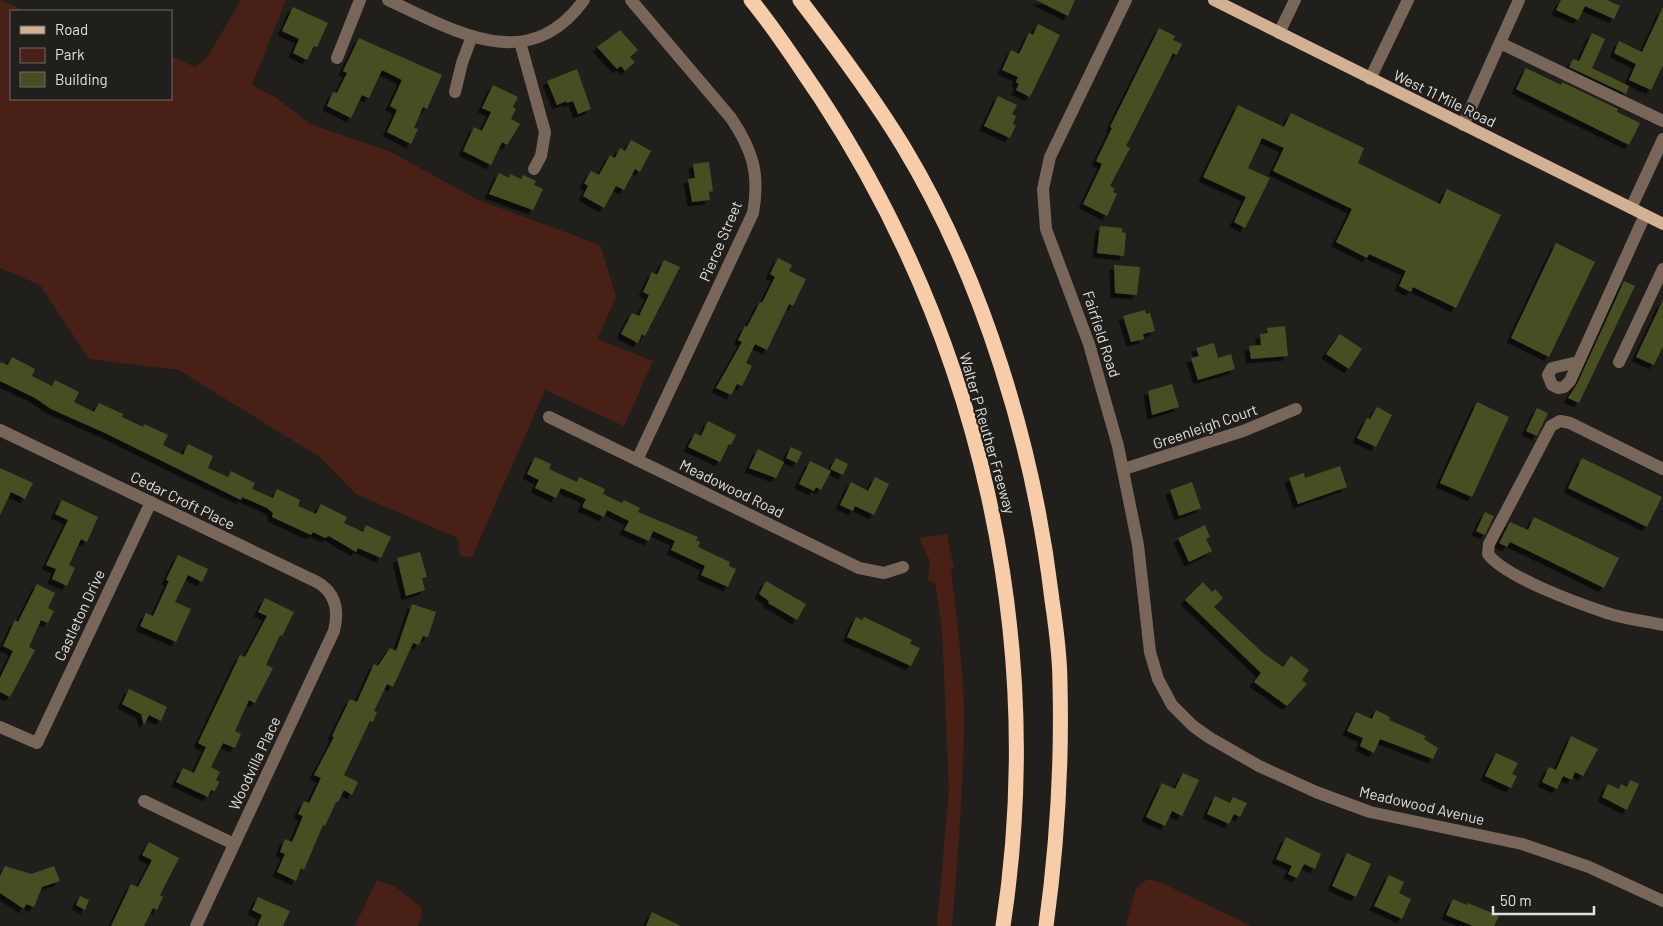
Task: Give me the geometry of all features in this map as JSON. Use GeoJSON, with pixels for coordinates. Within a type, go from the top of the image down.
{"type":"FeatureCollection","features":[{"type":"Feature","properties":{"kind":"highway","name":"Walter P Reuther Freeway"},"geometry":{"type":"LineString","coordinates":[[751,0],[832,116],[863,167],[898,233],[932,310],[953,365],[982,462],[998,536],[1010,620],[1016,686],[1017,768],[1015,820],[1003,926]]}},
{"type":"Feature","properties":{"kind":"highway","name":"Walter P Reuther Freeway"},"geometry":{"type":"LineString","coordinates":[[800,0],[875,103],[904,147],[927,191],[970,283],[1004,378],[1018,426],[1044,545],[1060,682],[1060,779],[1046,926]]}},
{"type":"Feature","properties":{"kind":"main road","name":"West 11 Mile Road"},"geometry":{"type":"LineString","coordinates":[[1214,0],[1663,224]]}},
{"type":"Feature","properties":{"kind":"street"},"geometry":{"type":"LineString","coordinates":[[337,58],[360,0]]}},
{"type":"Feature","properties":{"kind":"street"},"geometry":{"type":"LineString","coordinates":[[388,0],[472,36],[499,42],[520,42],[536,39],[556,30],[584,0]]}},
{"type":"Feature","properties":{"kind":"street","name":"Pierce Street"},"geometry":{"type":"LineString","coordinates":[[631,0],[731,118],[745,139],[753,160],[756,179],[752,213],[637,460]]}},
{"type":"Feature","properties":{"kind":"street","name":"Fairfield Road"},"geometry":{"type":"LineString","coordinates":[[1126,0],[1050,157],[1045,173],[1043,203],[1046,228],[1089,344],[1124,469],[1138,545],[1150,652],[1166,694]]}},
{"type":"Feature","properties":{"kind":"street"},"geometry":{"type":"LineString","coordinates":[[1279,33],[1295,0]]}},
{"type":"Feature","properties":{"kind":"street"},"geometry":{"type":"LineString","coordinates":[[1370,79],[1408,0]]}},
{"type":"Feature","properties":{"kind":"street"},"geometry":{"type":"LineString","coordinates":[[1463,125],[1519,0]]}},
{"type":"Feature","properties":{"kind":"street"},"geometry":{"type":"LineString","coordinates":[[456,92],[462,62],[472,36]]}},
{"type":"Feature","properties":{"kind":"street"},"geometry":{"type":"LineString","coordinates":[[520,42],[544,127],[544,143],[534,170]]}},
{"type":"Feature","properties":{"kind":"street"},"geometry":{"type":"LineString","coordinates":[[1500,43],[1663,121]]}},
{"type":"Feature","properties":{"kind":"street"},"geometry":{"type":"LineString","coordinates":[[1631,208],[1663,139]]}},
{"type":"Feature","properties":{"kind":"street"},"geometry":{"type":"LineString","coordinates":[[1578,362],[1645,215]]}},
{"type":"Feature","properties":{"kind":"street"},"geometry":{"type":"LineString","coordinates":[[1619,362],[1663,269]]}},
{"type":"Feature","properties":{"kind":"street","name":"Greenleigh Court"},"geometry":{"type":"LineString","coordinates":[[1124,469],[1243,431],[1296,409]]}},
{"type":"Feature","properties":{"kind":"street","name":"Meadowood Road"},"geometry":{"type":"LineString","coordinates":[[549,417],[859,568],[884,572],[903,567]]}},
{"type":"Feature","properties":{"kind":"street"},"geometry":{"type":"LineString","coordinates":[[1663,469],[1570,423],[1560,421],[1551,426],[1489,544],[1488,554],[1495,563],[1529,581],[1608,613],[1663,625]]}},
{"type":"Feature","properties":{"kind":"street","name":"Cedar Croft Place"},"geometry":{"type":"LineString","coordinates":[[0,430],[323,586],[334,600],[338,613]]}},
{"type":"Feature","properties":{"kind":"street","name":"Castleton Drive"},"geometry":{"type":"LineString","coordinates":[[0,727],[37,743],[151,502]]}},
{"type":"Feature","properties":{"kind":"street","name":"Woodvilla Place"},"geometry":{"type":"LineString","coordinates":[[196,926],[334,631],[338,613]]}},
{"type":"Feature","properties":{"kind":"street","name":"Meadowood Avenue"},"geometry":{"type":"LineString","coordinates":[[1166,694],[1182,716],[1210,738],[1259,766],[1316,792],[1370,812],[1522,844],[1589,867],[1663,901]]}},
{"type":"Feature","properties":{"kind":"street"},"geometry":{"type":"LineString","coordinates":[[144,801],[234,844]]}},
{"type":"Feature","properties":{"kind":"green space"},"geometry":{"type":"Polygon","coordinates":[[[0,0],[25,10],[10,10],[10,100],[172,100],[172,56],[195,67],[207,58],[241,0],[286,0],[252,85],[275,97],[310,124],[391,152],[478,200],[600,245],[616,297],[597,339],[653,361],[624,426],[545,390],[472,557],[460,556],[458,538],[356,494],[321,458],[179,370],[89,359],[40,285],[0,268],[0,0]]]}},
{"type":"Feature","properties":{"kind":"green space"},"geometry":{"type":"Polygon","coordinates":[[[947,534],[954,568],[951,569],[962,674],[964,736],[952,926],[937,926],[949,789],[942,629],[935,583],[928,580],[930,561],[919,538],[947,534]]]}},
{"type":"Feature","properties":{"kind":"green space"},"geometry":{"type":"Polygon","coordinates":[[[1148,879],[1162,883],[1251,926],[1126,926],[1136,888],[1148,879]]]}},
{"type":"Feature","properties":{"kind":"green space"},"geometry":{"type":"Polygon","coordinates":[[[377,880],[394,886],[421,907],[421,918],[417,926],[355,926],[377,880]]]}},
{"type":"Feature","properties":{"kind":"building"},"geometry":{"type":"Polygon","coordinates":[[[1036,0],[1075,0],[1068,16],[1036,0]]]}},
{"type":"Feature","properties":{"kind":"building"},"geometry":{"type":"Polygon","coordinates":[[[1561,0],[1607,0],[1620,6],[1614,19],[1585,6],[1578,20],[1556,10],[1561,0]]]}},
{"type":"Feature","properties":{"kind":"building"},"geometry":{"type":"Polygon","coordinates":[[[293,7],[328,23],[317,47],[314,46],[307,60],[293,53],[299,39],[282,31],[293,7]]]}},
{"type":"Feature","properties":{"kind":"building"},"geometry":{"type":"Polygon","coordinates":[[[1663,7],[1663,65],[1651,90],[1629,80],[1636,64],[1614,53],[1619,41],[1642,52],[1663,7]]]}},
{"type":"Feature","properties":{"kind":"building"},"geometry":{"type":"Polygon","coordinates":[[[1038,24],[1060,35],[1030,97],[1016,90],[1019,84],[1016,82],[1018,77],[1002,70],[1011,50],[1019,54],[1029,33],[1033,35],[1038,24]]]}},
{"type":"Feature","properties":{"kind":"building"},"geometry":{"type":"Polygon","coordinates":[[[1159,28],[1175,36],[1173,40],[1182,44],[1177,55],[1173,53],[1126,146],[1130,148],[1110,186],[1115,189],[1113,192],[1117,194],[1107,216],[1083,204],[1102,164],[1096,161],[1112,128],[1110,127],[1159,28]]]}},
{"type":"Feature","properties":{"kind":"building"},"geometry":{"type":"Polygon","coordinates":[[[620,30],[638,50],[630,57],[635,62],[625,71],[621,66],[617,69],[597,47],[620,30]]]}},
{"type":"Feature","properties":{"kind":"building"},"geometry":{"type":"Polygon","coordinates":[[[1592,33],[1605,39],[1592,68],[1629,86],[1626,94],[1569,67],[1573,59],[1579,61],[1592,33]]]}},
{"type":"Feature","properties":{"kind":"building"},"geometry":{"type":"Polygon","coordinates":[[[359,38],[442,75],[427,109],[423,107],[414,128],[418,129],[411,144],[387,132],[397,110],[390,106],[402,80],[382,70],[369,98],[362,95],[351,118],[327,106],[333,92],[337,93],[347,73],[343,71],[359,38]]]}},
{"type":"Feature","properties":{"kind":"building"},"geometry":{"type":"Polygon","coordinates":[[[1526,68],[1561,85],[1562,82],[1618,109],[1617,112],[1640,123],[1629,145],[1516,89],[1526,68]]]}},
{"type":"Feature","properties":{"kind":"building"},"geometry":{"type":"Polygon","coordinates":[[[577,69],[591,109],[578,114],[573,101],[567,103],[566,101],[557,105],[547,81],[577,69]]]}},
{"type":"Feature","properties":{"kind":"building"},"geometry":{"type":"Polygon","coordinates":[[[493,85],[518,97],[513,107],[516,109],[511,119],[520,124],[507,145],[502,142],[491,165],[463,151],[474,127],[482,131],[491,112],[482,108],[493,85]]]}},
{"type":"Feature","properties":{"kind":"building"},"geometry":{"type":"Polygon","coordinates":[[[998,96],[1017,105],[1012,114],[1016,116],[1013,124],[1016,125],[1010,138],[984,126],[998,96]]]}},
{"type":"Feature","properties":{"kind":"building"},"geometry":{"type":"Polygon","coordinates":[[[1238,105],[1284,127],[1291,113],[1364,148],[1358,163],[1440,204],[1447,189],[1501,215],[1456,308],[1413,287],[1411,292],[1399,286],[1406,271],[1369,254],[1367,258],[1336,242],[1352,209],[1273,171],[1284,148],[1262,138],[1248,168],[1270,178],[1245,228],[1234,222],[1246,197],[1203,177],[1238,105]]]}},
{"type":"Feature","properties":{"kind":"building"},"geometry":{"type":"Polygon","coordinates":[[[631,140],[651,151],[640,172],[635,169],[624,190],[616,186],[604,208],[583,196],[588,186],[584,183],[591,171],[599,175],[610,155],[615,158],[620,148],[625,151],[631,140]]]}},
{"type":"Feature","properties":{"kind":"building"},"geometry":{"type":"Polygon","coordinates":[[[709,162],[713,191],[709,192],[710,200],[692,202],[688,179],[695,178],[693,164],[709,162]]]}},
{"type":"Feature","properties":{"kind":"building"},"geometry":{"type":"Polygon","coordinates":[[[499,173],[509,178],[510,174],[521,179],[523,175],[536,181],[534,185],[543,189],[533,210],[489,194],[499,173]]]}},
{"type":"Feature","properties":{"kind":"building"},"geometry":{"type":"Polygon","coordinates":[[[1100,226],[1122,228],[1122,232],[1126,233],[1124,256],[1097,253],[1100,226]]]}},
{"type":"Feature","properties":{"kind":"building"},"geometry":{"type":"Polygon","coordinates":[[[1556,243],[1595,262],[1549,357],[1511,338],[1556,243]]]}},
{"type":"Feature","properties":{"kind":"building"},"geometry":{"type":"Polygon","coordinates":[[[778,258],[792,265],[789,271],[806,279],[793,306],[789,304],[767,350],[755,344],[746,363],[752,366],[742,386],[737,384],[731,395],[716,388],[742,342],[738,340],[745,326],[747,327],[760,302],[762,303],[775,277],[770,274],[778,258]]]}},
{"type":"Feature","properties":{"kind":"building"},"geometry":{"type":"Polygon","coordinates":[[[664,260],[680,267],[645,336],[642,334],[638,343],[621,334],[632,313],[639,316],[649,295],[643,292],[652,272],[657,275],[664,260]]]}},
{"type":"Feature","properties":{"kind":"building"},"geometry":{"type":"Polygon","coordinates":[[[1114,265],[1140,267],[1137,295],[1115,293],[1114,265]]]}},
{"type":"Feature","properties":{"kind":"building"},"geometry":{"type":"Polygon","coordinates":[[[1624,281],[1635,286],[1579,403],[1568,398],[1577,384],[1624,281]]]}},
{"type":"Feature","properties":{"kind":"building"},"geometry":{"type":"Polygon","coordinates":[[[1663,300],[1663,346],[1654,365],[1636,357],[1663,300]]]}},
{"type":"Feature","properties":{"kind":"building"},"geometry":{"type":"Polygon","coordinates":[[[1145,310],[1146,314],[1150,313],[1155,331],[1143,334],[1144,339],[1131,342],[1123,316],[1145,310]]]}},
{"type":"Feature","properties":{"kind":"building"},"geometry":{"type":"Polygon","coordinates":[[[1285,326],[1288,356],[1251,359],[1249,346],[1261,345],[1260,334],[1268,333],[1267,328],[1285,326]]]}},
{"type":"Feature","properties":{"kind":"building"},"geometry":{"type":"Polygon","coordinates":[[[1340,334],[1362,349],[1349,369],[1326,354],[1340,334]]]}},
{"type":"Feature","properties":{"kind":"building"},"geometry":{"type":"Polygon","coordinates":[[[1214,343],[1218,358],[1231,354],[1235,369],[1198,380],[1191,358],[1199,356],[1196,348],[1214,343]]]}},
{"type":"Feature","properties":{"kind":"building"},"geometry":{"type":"Polygon","coordinates":[[[12,357],[35,369],[32,376],[52,386],[55,380],[79,392],[74,402],[94,412],[99,403],[123,414],[122,417],[143,427],[144,424],[168,435],[163,445],[183,455],[188,444],[213,456],[208,468],[228,477],[231,471],[255,483],[252,489],[273,498],[277,489],[300,500],[298,506],[316,514],[321,504],[347,517],[344,523],[363,532],[366,525],[391,537],[381,558],[358,548],[356,552],[329,536],[325,538],[313,532],[311,535],[272,517],[273,513],[267,508],[242,497],[241,500],[105,433],[51,409],[35,398],[0,381],[0,362],[8,365],[12,357]]]}},
{"type":"Feature","properties":{"kind":"building"},"geometry":{"type":"Polygon","coordinates":[[[1172,384],[1179,407],[1152,415],[1148,391],[1172,384]]]}},
{"type":"Feature","properties":{"kind":"building"},"geometry":{"type":"Polygon","coordinates":[[[1477,402],[1509,417],[1472,497],[1440,483],[1477,402]]]}},
{"type":"Feature","properties":{"kind":"building"},"geometry":{"type":"Polygon","coordinates":[[[1377,407],[1392,415],[1376,447],[1357,438],[1367,418],[1370,419],[1377,407]]]}},
{"type":"Feature","properties":{"kind":"building"},"geometry":{"type":"Polygon","coordinates":[[[1537,408],[1548,413],[1537,436],[1526,431],[1537,408]]]}},
{"type":"Feature","properties":{"kind":"building"},"geometry":{"type":"Polygon","coordinates":[[[708,421],[736,435],[720,462],[688,447],[695,433],[701,436],[708,421]]]}},
{"type":"Feature","properties":{"kind":"building"},"geometry":{"type":"Polygon","coordinates":[[[791,447],[802,452],[797,463],[786,458],[791,447]]]}},
{"type":"Feature","properties":{"kind":"building"},"geometry":{"type":"Polygon","coordinates":[[[758,449],[784,462],[776,478],[749,468],[758,449]]]}},
{"type":"Feature","properties":{"kind":"building"},"geometry":{"type":"Polygon","coordinates":[[[535,457],[551,464],[549,469],[577,482],[579,477],[605,489],[603,494],[622,503],[624,500],[640,508],[638,512],[698,537],[696,540],[700,542],[698,547],[730,562],[729,566],[736,569],[728,587],[701,575],[705,566],[671,550],[675,541],[653,531],[649,541],[624,530],[629,521],[607,510],[604,517],[582,507],[586,499],[561,488],[556,498],[535,488],[539,480],[527,474],[535,457]]]}},
{"type":"Feature","properties":{"kind":"building"},"geometry":{"type":"Polygon","coordinates":[[[836,458],[848,464],[843,475],[830,469],[836,458]]]}},
{"type":"Feature","properties":{"kind":"building"},"geometry":{"type":"Polygon","coordinates":[[[1582,458],[1662,497],[1647,527],[1568,488],[1582,458]]]}},
{"type":"Feature","properties":{"kind":"building"},"geometry":{"type":"Polygon","coordinates":[[[810,461],[831,471],[821,490],[816,487],[814,491],[799,484],[810,461]]]}},
{"type":"Feature","properties":{"kind":"building"},"geometry":{"type":"Polygon","coordinates":[[[1340,466],[1347,487],[1298,504],[1289,478],[1304,473],[1305,478],[1340,466]]]}},
{"type":"Feature","properties":{"kind":"building"},"geometry":{"type":"Polygon","coordinates":[[[0,468],[33,483],[25,499],[11,492],[0,515],[0,468]]]}},
{"type":"Feature","properties":{"kind":"building"},"geometry":{"type":"Polygon","coordinates":[[[875,477],[889,484],[874,515],[855,506],[853,511],[840,505],[851,482],[868,491],[875,477]]]}},
{"type":"Feature","properties":{"kind":"building"},"geometry":{"type":"Polygon","coordinates":[[[1192,482],[1201,508],[1179,516],[1170,490],[1192,482]]]}},
{"type":"Feature","properties":{"kind":"building"},"geometry":{"type":"Polygon","coordinates":[[[62,500],[98,517],[87,542],[81,539],[69,565],[75,568],[67,586],[52,579],[56,569],[46,565],[68,520],[55,514],[62,500]]]}},
{"type":"Feature","properties":{"kind":"building"},"geometry":{"type":"Polygon","coordinates":[[[1485,512],[1494,516],[1485,535],[1476,531],[1485,512]]]}},
{"type":"Feature","properties":{"kind":"building"},"geometry":{"type":"Polygon","coordinates":[[[1534,517],[1619,558],[1604,588],[1510,542],[1507,547],[1499,543],[1510,522],[1528,530],[1534,517]]]}},
{"type":"Feature","properties":{"kind":"building"},"geometry":{"type":"Polygon","coordinates":[[[1205,525],[1210,537],[1206,539],[1212,551],[1189,562],[1178,538],[1205,525]]]}},
{"type":"Feature","properties":{"kind":"building"},"geometry":{"type":"Polygon","coordinates":[[[420,552],[427,577],[422,578],[425,590],[406,596],[397,558],[420,552]]]}},
{"type":"Feature","properties":{"kind":"building"},"geometry":{"type":"Polygon","coordinates":[[[178,555],[208,569],[202,582],[188,575],[175,602],[191,609],[176,642],[140,626],[146,613],[153,616],[169,581],[166,580],[178,555]]]}},
{"type":"Feature","properties":{"kind":"building"},"geometry":{"type":"Polygon","coordinates":[[[766,581],[806,604],[797,620],[768,603],[769,601],[759,594],[766,581]]]}},
{"type":"Feature","properties":{"kind":"building"},"geometry":{"type":"Polygon","coordinates":[[[1203,582],[1212,592],[1215,589],[1223,598],[1214,607],[1263,653],[1283,667],[1291,656],[1309,670],[1302,680],[1307,684],[1287,706],[1254,682],[1261,673],[1185,600],[1203,582]]]}},
{"type":"Feature","properties":{"kind":"building"},"geometry":{"type":"Polygon","coordinates":[[[37,584],[55,593],[48,608],[54,611],[48,623],[41,620],[29,647],[35,650],[10,697],[0,692],[0,678],[13,651],[3,646],[15,620],[18,622],[37,584]]]}},
{"type":"Feature","properties":{"kind":"building"},"geometry":{"type":"Polygon","coordinates":[[[265,598],[294,612],[282,636],[280,635],[266,665],[273,668],[255,703],[249,700],[235,731],[241,734],[235,748],[223,743],[211,767],[220,772],[216,780],[219,782],[215,791],[211,790],[208,797],[176,782],[183,768],[194,773],[206,747],[198,743],[240,655],[245,657],[267,616],[258,612],[265,598]]]}},
{"type":"Feature","properties":{"kind":"building"},"geometry":{"type":"Polygon","coordinates":[[[412,604],[436,612],[428,637],[423,636],[419,645],[413,643],[393,687],[387,684],[374,711],[377,712],[373,722],[370,721],[344,775],[358,782],[352,795],[344,790],[338,802],[336,802],[325,826],[323,825],[304,870],[301,868],[296,881],[277,872],[285,854],[280,852],[285,839],[292,842],[303,816],[298,814],[304,801],[309,803],[321,778],[314,775],[334,737],[332,736],[350,699],[357,702],[374,664],[378,666],[390,648],[396,651],[412,604]]]}},
{"type":"Feature","properties":{"kind":"building"},"geometry":{"type":"Polygon","coordinates":[[[856,617],[862,620],[864,617],[912,640],[910,644],[920,648],[911,666],[847,637],[856,617]]]}},
{"type":"Feature","properties":{"kind":"building"},"geometry":{"type":"Polygon","coordinates":[[[129,689],[167,707],[161,721],[149,715],[144,725],[141,714],[122,704],[129,689]]]}},
{"type":"Feature","properties":{"kind":"building"},"geometry":{"type":"Polygon","coordinates":[[[1376,710],[1390,717],[1389,720],[1426,736],[1424,739],[1438,748],[1433,759],[1380,739],[1374,753],[1360,746],[1363,738],[1347,731],[1356,712],[1372,719],[1376,710]]]}},
{"type":"Feature","properties":{"kind":"building"},"geometry":{"type":"Polygon","coordinates":[[[1571,736],[1598,749],[1583,776],[1575,772],[1572,780],[1563,776],[1557,789],[1542,782],[1549,767],[1556,770],[1571,736]]]}},
{"type":"Feature","properties":{"kind":"building"},"geometry":{"type":"Polygon","coordinates":[[[1496,753],[1518,763],[1512,774],[1517,776],[1511,788],[1485,776],[1496,753]]]}},
{"type":"Feature","properties":{"kind":"building"},"geometry":{"type":"Polygon","coordinates":[[[1183,773],[1199,780],[1182,816],[1172,811],[1165,826],[1146,817],[1162,783],[1175,789],[1183,773]]]}},
{"type":"Feature","properties":{"kind":"building"},"geometry":{"type":"Polygon","coordinates":[[[1630,780],[1639,784],[1627,810],[1602,797],[1608,784],[1619,789],[1621,784],[1627,787],[1630,780]]]}},
{"type":"Feature","properties":{"kind":"building"},"geometry":{"type":"Polygon","coordinates":[[[1215,796],[1230,803],[1233,797],[1247,803],[1240,817],[1234,814],[1229,824],[1207,814],[1215,796]]]}},
{"type":"Feature","properties":{"kind":"building"},"geometry":{"type":"Polygon","coordinates":[[[1286,837],[1321,854],[1315,869],[1304,864],[1297,878],[1288,874],[1292,866],[1276,859],[1286,837]]]}},
{"type":"Feature","properties":{"kind":"building"},"geometry":{"type":"Polygon","coordinates":[[[149,842],[179,858],[160,895],[163,897],[157,910],[153,908],[144,926],[111,926],[131,884],[138,887],[152,860],[142,855],[149,842]]]}},
{"type":"Feature","properties":{"kind":"building"},"geometry":{"type":"Polygon","coordinates":[[[1347,853],[1371,864],[1356,897],[1332,886],[1347,853]]]}},
{"type":"Feature","properties":{"kind":"building"},"geometry":{"type":"Polygon","coordinates":[[[5,866],[31,874],[54,866],[60,881],[42,887],[34,907],[26,904],[24,909],[0,893],[0,876],[5,866]]]}},
{"type":"Feature","properties":{"kind":"building"},"geometry":{"type":"Polygon","coordinates":[[[1389,875],[1404,882],[1399,893],[1411,899],[1402,919],[1374,906],[1389,875]]]}},
{"type":"Feature","properties":{"kind":"building"},"geometry":{"type":"Polygon","coordinates":[[[80,896],[89,900],[85,910],[76,905],[80,896]]]}},
{"type":"Feature","properties":{"kind":"building"},"geometry":{"type":"Polygon","coordinates":[[[258,897],[290,911],[283,926],[257,926],[262,915],[252,910],[258,897]]]}},
{"type":"Feature","properties":{"kind":"building"},"geometry":{"type":"Polygon","coordinates":[[[1453,899],[1499,916],[1494,926],[1473,926],[1446,915],[1453,899]]]}},
{"type":"Feature","properties":{"kind":"building"},"geometry":{"type":"Polygon","coordinates":[[[652,912],[681,926],[646,926],[652,912]]]}}]}
